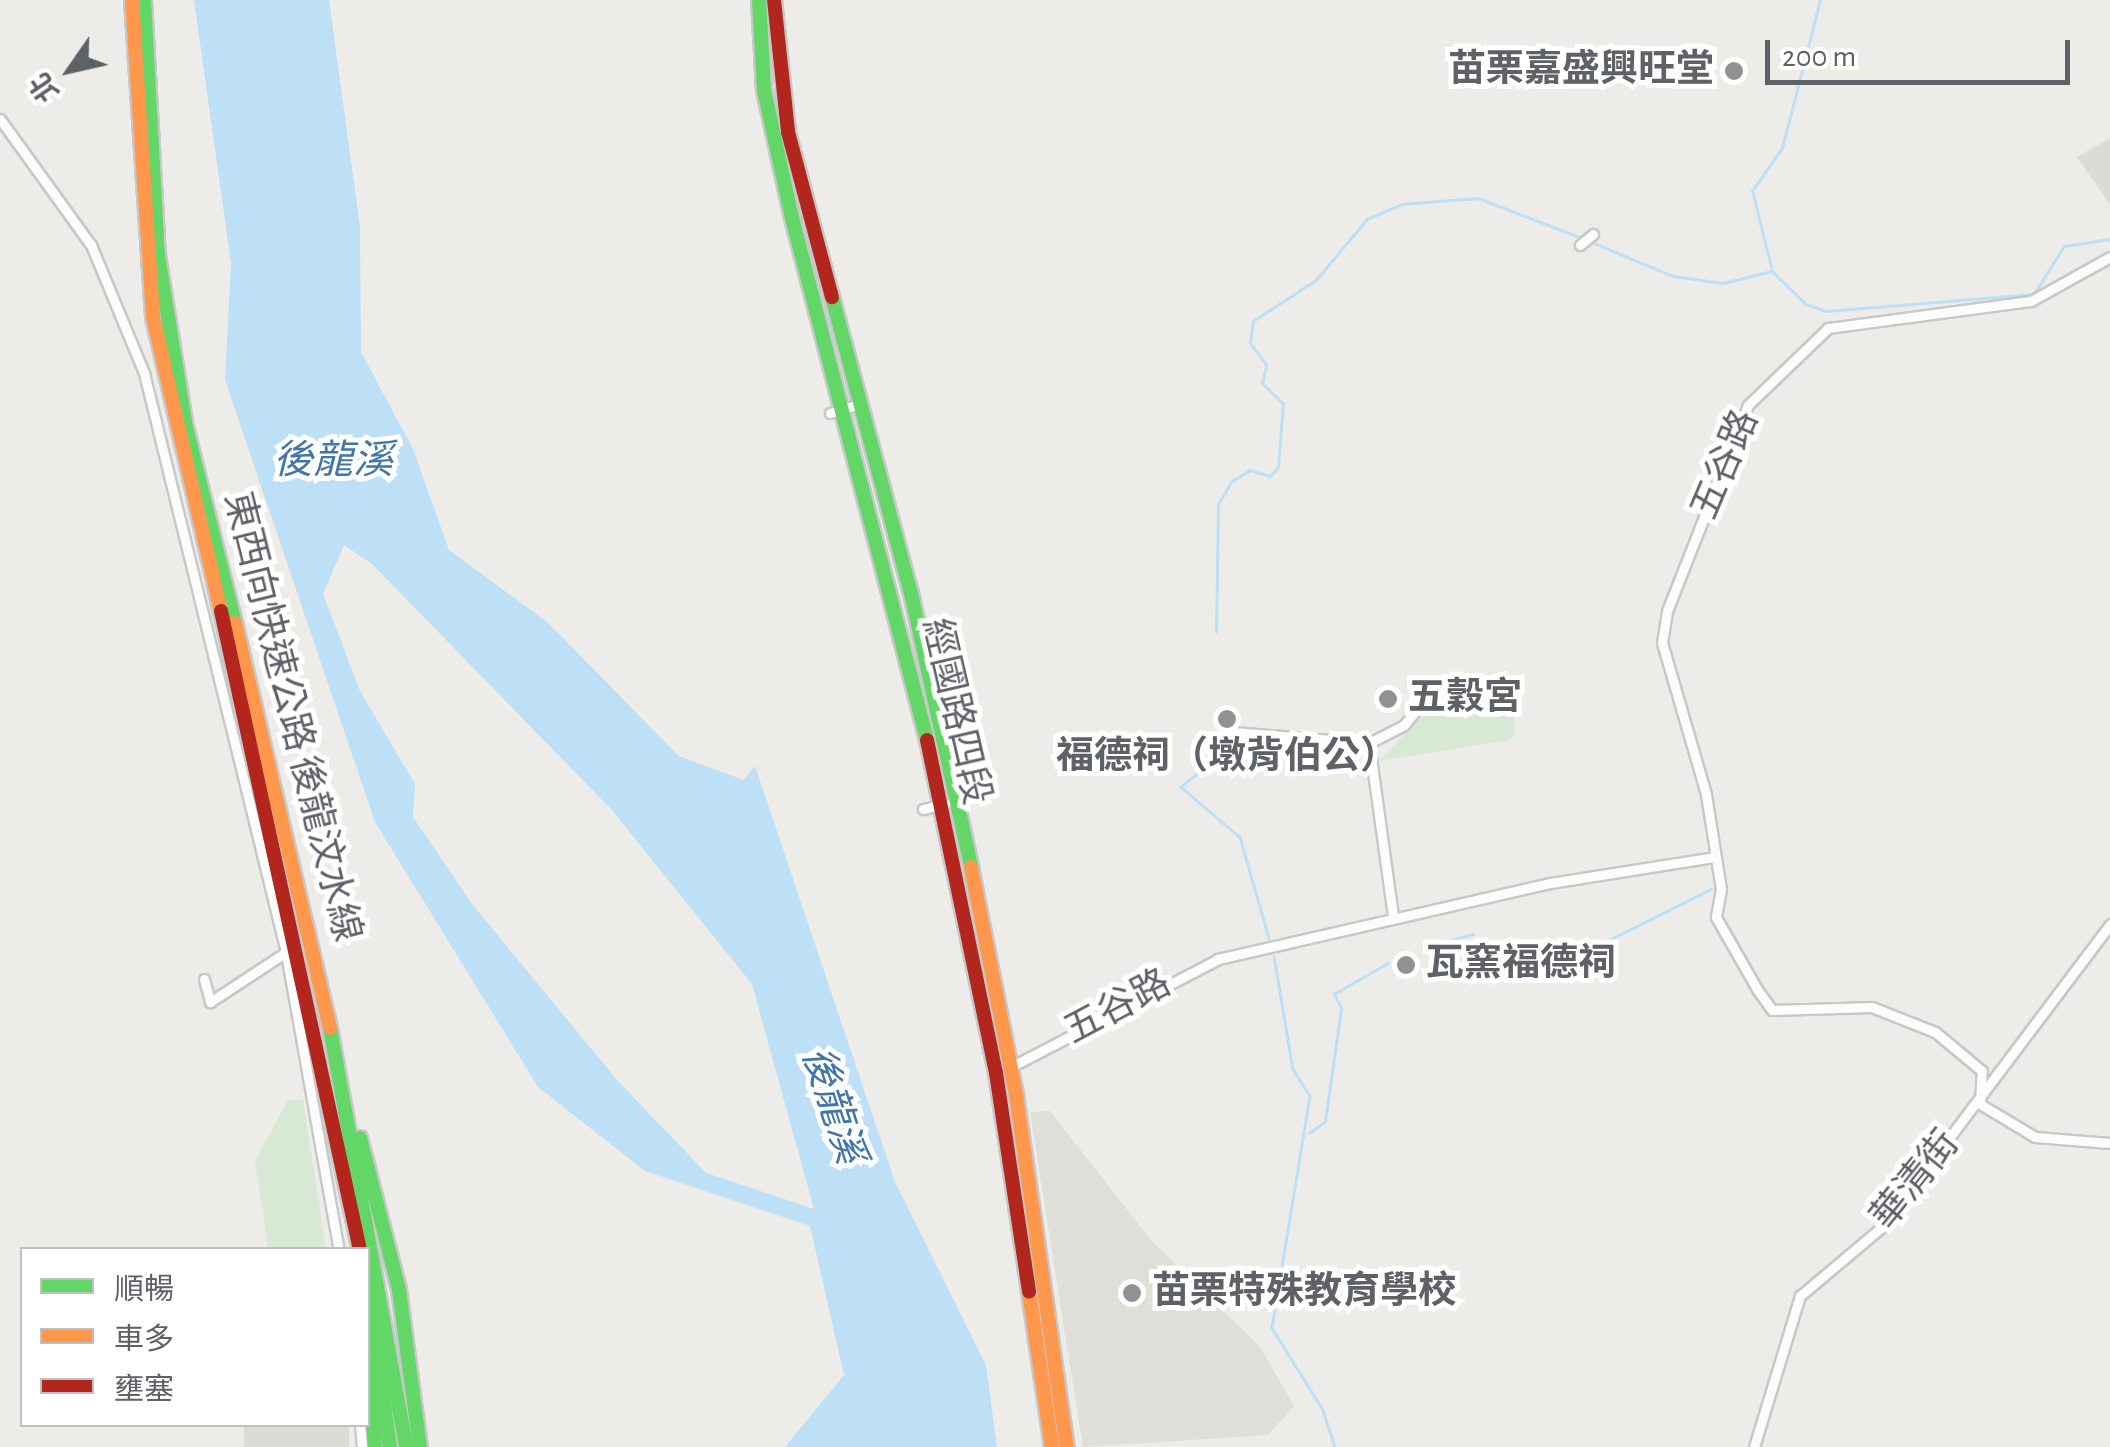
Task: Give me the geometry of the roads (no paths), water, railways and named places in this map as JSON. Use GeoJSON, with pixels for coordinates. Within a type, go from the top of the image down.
{"type":"FeatureCollection","features":[{"type":"Feature","properties":{"kind":"main road","name":"東西向快速公路 後龍汶水線"},"geometry":{"type":"LineString","coordinates":[[132,0],[146,259],[174,431],[345,1158],[360,1247]]}},
{"type":"Feature","properties":{"kind":"main road","name":"東西向快速公路 後龍汶水線"},"geometry":{"type":"LineString","coordinates":[[144,0],[158,256],[183,408],[353,1125],[406,1447]]}},
{"type":"Feature","properties":{"kind":"main road","name":"經國路四段"},"geometry":{"type":"LineString","coordinates":[[759,0],[764,90],[950,803],[1004,1070],[1068,1447]]}},
{"type":"Feature","properties":{"kind":"main road","name":"經國路四段"},"geometry":{"type":"LineString","coordinates":[[774,0],[788,132],[845,408]]}},
{"type":"Feature","properties":{"kind":"main road","name":"經國路四段"},"geometry":{"type":"LineString","coordinates":[[1004,1070],[1052,1447]]}},
{"type":"Feature","properties":{"kind":"main road"},"geometry":{"type":"LineString","coordinates":[[353,1125],[378,1180],[420,1447]]}},
{"type":"Feature","properties":{"kind":"main road"},"geometry":{"type":"LineString","coordinates":[[345,1158],[350,1247]]}},
{"type":"Feature","properties":{"kind":"main road"},"geometry":{"type":"LineString","coordinates":[[370,1306],[390,1447]]}},
{"type":"Feature","properties":{"kind":"main road"},"geometry":{"type":"LineString","coordinates":[[370,1388],[375,1447]]}},
{"type":"Feature","properties":{"kind":"street"},"geometry":{"type":"LineString","coordinates":[[0,119],[91,245],[144,373],[282,954],[338,1247]]}},
{"type":"Feature","properties":{"kind":"street"},"geometry":{"type":"LineString","coordinates":[[1580,246],[1593,234]]}},
{"type":"Feature","properties":{"kind":"street","name":"五谷路"},"geometry":{"type":"LineString","coordinates":[[1980,1104],[1982,1071],[1918,1024],[1872,1007],[1772,1010],[1716,916],[1721,889],[1706,794],[1662,643],[1667,611],[1748,405],[1828,328],[1902,312],[2031,301],[2110,257]]}},
{"type":"Feature","properties":{"kind":"street"},"geometry":{"type":"LineString","coordinates":[[1233,732],[1369,744],[1404,724],[1436,686]]}},
{"type":"Feature","properties":{"kind":"street"},"geometry":{"type":"LineString","coordinates":[[1369,744],[1393,917]]}},
{"type":"Feature","properties":{"kind":"street"},"geometry":{"type":"LineString","coordinates":[[923,809],[950,803]]}},
{"type":"Feature","properties":{"kind":"street","name":"五谷路"},"geometry":{"type":"LineString","coordinates":[[1004,1070],[1177,975],[1393,917],[1714,857]]}},
{"type":"Feature","properties":{"kind":"street","name":"華清街"},"geometry":{"type":"LineString","coordinates":[[1754,1447],[1800,1296],[1882,1227],[1980,1104],[2110,924]]}},
{"type":"Feature","properties":{"kind":"street"},"geometry":{"type":"LineString","coordinates":[[204,979],[210,1002],[282,954]]}},
{"type":"Feature","properties":{"kind":"street"},"geometry":{"type":"LineString","coordinates":[[1980,1104],[2035,1137],[2110,1143]]}},
{"type":"Feature","properties":{"kind":"water","name":"後龍溪"},"geometry":{"type":"Polygon","coordinates":[[[194,0],[329,0],[360,227],[361,352],[413,449],[449,550],[546,621],[679,756],[744,780],[755,766],[895,1182],[986,1365],[997,1447],[785,1447],[844,1375],[810,1226],[645,1171],[538,1087],[375,822],[225,380],[231,263],[194,0]],[[344,545],[323,594],[360,691],[415,784],[413,817],[472,904],[617,1080],[706,1173],[814,1209],[752,984],[611,809],[372,564],[344,545]]]}},
{"type":"Feature","properties":{"kind":"waterway"},"geometry":{"type":"LineString","coordinates":[[1772,271],[1752,191],[1782,148],[1820,0]]}},
{"type":"Feature","properties":{"kind":"waterway"},"geometry":{"type":"LineString","coordinates":[[1216,632],[1218,504],[1232,481],[1250,470],[1270,476],[1278,467],[1283,404],[1262,383],[1266,365],[1250,343],[1253,321],[1316,280],[1367,219],[1402,204],[1478,198],[1582,238]]}},
{"type":"Feature","properties":{"kind":"waterway"},"geometry":{"type":"LineString","coordinates":[[1589,241],[1673,276],[1723,283],[1772,271],[1806,304],[1826,311],[2034,294],[2064,246],[2110,239]]}},
{"type":"Feature","properties":{"kind":"waterway"},"geometry":{"type":"LineString","coordinates":[[1234,744],[1181,787],[1240,837],[1269,938]]}},
{"type":"Feature","properties":{"kind":"waterway"},"geometry":{"type":"LineString","coordinates":[[1601,944],[1711,889]]}},
{"type":"Feature","properties":{"kind":"waterway"},"geometry":{"type":"LineString","coordinates":[[1447,941],[1473,934]]}},
{"type":"Feature","properties":{"kind":"waterway"},"geometry":{"type":"LineString","coordinates":[[1274,956],[1293,1069],[1310,1096],[1272,1328],[1323,1410],[1335,1447]]}},
{"type":"Feature","properties":{"kind":"waterway"},"geometry":{"type":"LineString","coordinates":[[1309,1133],[1325,1122],[1341,1008],[1334,994],[1388,963]]}},
{"type":"Feature","properties":{"kind":"place","name":"苗栗嘉盛興旺堂"},"geometry":{"type":"Point","coordinates":[1734,71]}},
{"type":"Feature","properties":{"kind":"place","name":"五穀宮"},"geometry":{"type":"Point","coordinates":[1388,699]}},
{"type":"Feature","properties":{"kind":"place","name":"福德祠（墩背伯公）"},"geometry":{"type":"Point","coordinates":[1227,719]}},
{"type":"Feature","properties":{"kind":"place","name":"瓦窯福德祠"},"geometry":{"type":"Point","coordinates":[1406,965]}},
{"type":"Feature","properties":{"kind":"place","name":"苗栗特殊教育學校"},"geometry":{"type":"Point","coordinates":[1132,1293]}}]}
